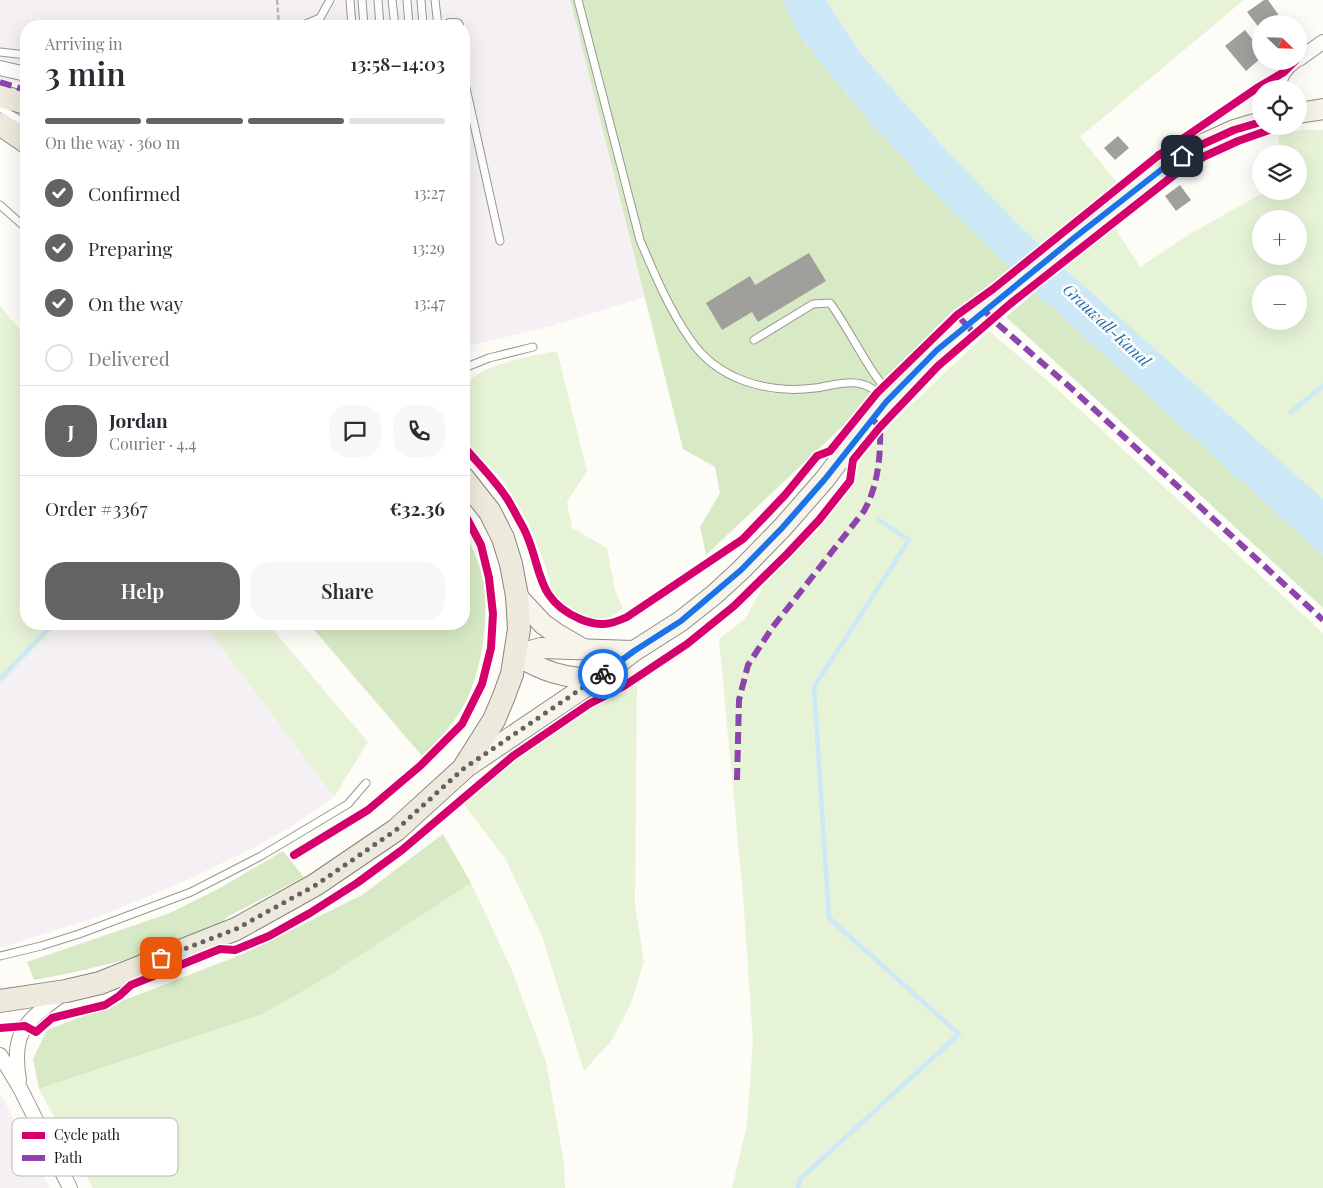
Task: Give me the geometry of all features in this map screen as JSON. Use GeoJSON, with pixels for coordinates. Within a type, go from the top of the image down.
{"type":"FeatureCollection","features":[{"type":"Feature","properties":{"kind":"main road"},"geometry":{"type":"LineString","coordinates":[[0,96],[20,101]]}},
{"type":"Feature","properties":{"kind":"main road"},"geometry":{"type":"LineString","coordinates":[[1307,111],[1323,109]]}},
{"type":"Feature","properties":{"kind":"main road"},"geometry":{"type":"LineString","coordinates":[[0,124],[20,138]]}},
{"type":"Feature","properties":{"kind":"main road"},"geometry":{"type":"LineString","coordinates":[[0,1001],[66,991],[100,983],[236,929],[316,885],[396,830],[463,769],[597,679],[634,651],[681,621],[741,570],[782,528],[825,479],[889,399],[937,350],[1002,296],[1166,166],[1202,144],[1234,130],[1252,125]]}},
{"type":"Feature","properties":{"kind":"main road"},"geometry":{"type":"LineString","coordinates":[[463,769],[494,720],[512,674],[519,629],[511,564],[503,538],[490,512],[470,487]]}},
{"type":"Feature","properties":{"kind":"main road"},"geometry":{"type":"LineString","coordinates":[[516,596],[543,624],[584,649]]}},
{"type":"Feature","properties":{"kind":"main road"},"geometry":{"type":"LineString","coordinates":[[516,655],[541,648],[634,651]]}},
{"type":"Feature","properties":{"kind":"main road"},"geometry":{"type":"LineString","coordinates":[[516,655],[536,668],[554,674],[597,679]]}},
{"type":"Feature","properties":{"kind":"street"},"geometry":{"type":"LineString","coordinates":[[1308,52],[1323,42]]}},
{"type":"Feature","properties":{"kind":"street"},"geometry":{"type":"LineString","coordinates":[[0,68],[20,73]]}},
{"type":"Feature","properties":{"kind":"street"},"geometry":{"type":"LineString","coordinates":[[20,1088],[15,1058],[18,1040],[25,1026],[66,991]]}},
{"type":"Feature","properties":{"kind":"street"},"geometry":{"type":"LineString","coordinates":[[0,1055],[35,1118]]}},
{"type":"Feature","properties":{"kind":"street"},"geometry":{"type":"LineString","coordinates":[[64,1176],[70,1188]]}},
{"type":"Feature","properties":{"kind":"lane"},"geometry":{"type":"LineString","coordinates":[[315,20],[320,18],[330,0]]}},
{"type":"Feature","properties":{"kind":"lane"},"geometry":{"type":"LineString","coordinates":[[350,0],[352,20]]}},
{"type":"Feature","properties":{"kind":"lane"},"geometry":{"type":"LineString","coordinates":[[362,0],[364,20]]}},
{"type":"Feature","properties":{"kind":"lane"},"geometry":{"type":"LineString","coordinates":[[378,0],[380,20]]}},
{"type":"Feature","properties":{"kind":"lane"},"geometry":{"type":"LineString","coordinates":[[392,0],[394,20]]}},
{"type":"Feature","properties":{"kind":"lane"},"geometry":{"type":"LineString","coordinates":[[407,0],[409,20]]}},
{"type":"Feature","properties":{"kind":"lane"},"geometry":{"type":"LineString","coordinates":[[421,0],[423,20]]}},
{"type":"Feature","properties":{"kind":"lane"},"geometry":{"type":"LineString","coordinates":[[435,0],[437,20]]}},
{"type":"Feature","properties":{"kind":"lane"},"geometry":{"type":"LineString","coordinates":[[578,0],[640,240],[655,276],[690,340],[708,359],[733,377],[757,386],[787,390],[858,383],[871,388],[889,399]]}},
{"type":"Feature","properties":{"kind":"lane"},"geometry":{"type":"LineString","coordinates":[[0,52],[20,54]]}},
{"type":"Feature","properties":{"kind":"lane"},"geometry":{"type":"LineString","coordinates":[[470,106],[500,241]]}},
{"type":"Feature","properties":{"kind":"lane"},"geometry":{"type":"LineString","coordinates":[[0,108],[20,120]]}},
{"type":"Feature","properties":{"kind":"lane"},"geometry":{"type":"LineString","coordinates":[[0,204],[20,222]]}},
{"type":"Feature","properties":{"kind":"lane"},"geometry":{"type":"LineString","coordinates":[[754,340],[813,304],[830,303],[841,318],[860,352],[884,386],[889,399]]}},
{"type":"Feature","properties":{"kind":"lane"},"geometry":{"type":"LineString","coordinates":[[470,366],[489,358],[533,347]]}},
{"type":"Feature","properties":{"kind":"lane"},"geometry":{"type":"LineString","coordinates":[[0,956],[79,934],[191,892],[261,856],[348,804],[366,783]]}},
{"type":"Feature","properties":{"kind":"path"},"geometry":{"type":"LineString","coordinates":[[277,0],[279,20]]}},
{"type":"Feature","properties":{"kind":"shaded area"},"geometry":{"type":"Polygon","coordinates":[[[0,0],[570,0],[645,297],[551,326],[470,346],[470,20],[20,20],[20,83],[0,78],[0,0]]]}},
{"type":"Feature","properties":{"kind":"shaded area"},"geometry":{"type":"Polygon","coordinates":[[[53,630],[209,630],[334,797],[289,828],[185,881],[100,916],[0,948],[0,684],[53,630]]]}},
{"type":"Feature","properties":{"kind":"shaded area"},"geometry":{"type":"Polygon","coordinates":[[[0,1093],[13,1118],[12,1176],[44,1176],[50,1188],[0,1188],[0,1093]]]}},
{"type":"Feature","properties":{"kind":"green space"},"geometry":{"type":"Polygon","coordinates":[[[570,0],[782,0],[800,37],[868,120],[949,208],[1012,268],[706,555],[700,527],[720,493],[715,467],[683,449],[570,0]]]}},
{"type":"Feature","properties":{"kind":"green space"},"geometry":{"type":"Polygon","coordinates":[[[826,0],[1244,0],[1080,137],[1136,206],[1113,225],[1140,267],[1190,234],[1252,199],[1307,200],[1307,145],[1280,145],[1278,135],[1307,135],[1307,130],[1323,130],[1323,502],[1064,268],[949,153],[859,51],[826,0]]]}},
{"type":"Feature","properties":{"kind":"green space"},"geometry":{"type":"Polygon","coordinates":[[[1035,292],[1323,556],[1323,608],[1006,317],[1035,292]]]}},
{"type":"Feature","properties":{"kind":"green space"},"geometry":{"type":"Polygon","coordinates":[[[0,306],[20,330],[20,630],[53,630],[0,684],[0,306]]]}},
{"type":"Feature","properties":{"kind":"green space"},"geometry":{"type":"Polygon","coordinates":[[[989,331],[1056,388],[1323,633],[1323,1188],[732,1188],[747,1125],[753,1041],[743,895],[719,639],[745,619],[764,585],[856,482],[855,466],[891,424],[989,331]]]}},
{"type":"Feature","properties":{"kind":"green space"},"geometry":{"type":"Polygon","coordinates":[[[557,351],[587,471],[567,502],[572,528],[607,548],[615,590],[623,608],[604,621],[586,618],[568,610],[552,591],[545,564],[529,524],[502,479],[470,447],[470,380],[490,368],[519,359],[557,351]]]}},
{"type":"Feature","properties":{"kind":"green space"},"geometry":{"type":"Polygon","coordinates":[[[470,543],[478,561],[484,587],[485,619],[481,654],[473,685],[463,707],[447,730],[423,757],[314,630],[470,630],[470,543]]]}},
{"type":"Feature","properties":{"kind":"green space"},"geometry":{"type":"Polygon","coordinates":[[[209,630],[273,630],[368,742],[334,797],[209,630]]]}},
{"type":"Feature","properties":{"kind":"green space"},"geometry":{"type":"Polygon","coordinates":[[[637,683],[635,905],[644,962],[631,1003],[612,1040],[584,1071],[542,936],[506,860],[463,803],[515,759],[574,717],[637,683]]]}},
{"type":"Feature","properties":{"kind":"green space"},"geometry":{"type":"Polygon","coordinates":[[[443,834],[471,883],[327,977],[263,1014],[39,1089],[33,1059],[47,1030],[243,954],[362,895],[443,834]]]}},
{"type":"Feature","properties":{"kind":"green space"},"geometry":{"type":"Polygon","coordinates":[[[283,851],[304,877],[227,917],[219,926],[154,953],[34,980],[27,962],[170,913],[220,888],[283,851]]]}},
{"type":"Feature","properties":{"kind":"green space"},"geometry":{"type":"Polygon","coordinates":[[[471,883],[511,968],[546,1062],[564,1162],[565,1188],[93,1188],[86,1176],[178,1176],[178,1118],[55,1118],[39,1089],[263,1014],[327,977],[471,883]]]}},
{"type":"Feature","properties":{"kind":"water","name":"Grauwall-Kanal"},"geometry":{"type":"Polygon","coordinates":[[[782,0],[826,0],[859,51],[949,153],[1017,223],[1064,268],[1323,499],[1323,556],[1035,292],[949,208],[868,120],[800,37],[782,0]]]}},
{"type":"Feature","properties":{"kind":"building"},"geometry":{"type":"Polygon","coordinates":[[[1264,0],[1268,0],[1279,15],[1252,15],[1252,19],[1247,12],[1264,0]]]}},
{"type":"Feature","properties":{"kind":"building"},"geometry":{"type":"Polygon","coordinates":[[[1245,30],[1252,39],[1252,66],[1246,71],[1225,46],[1245,30]]]}},
{"type":"Feature","properties":{"kind":"building"},"geometry":{"type":"Polygon","coordinates":[[[1118,136],[1129,148],[1115,160],[1104,148],[1118,136]]]}},
{"type":"Feature","properties":{"kind":"building"},"geometry":{"type":"Polygon","coordinates":[[[1180,185],[1191,200],[1176,211],[1165,196],[1180,185]]]}},
{"type":"Feature","properties":{"kind":"building"},"geometry":{"type":"Polygon","coordinates":[[[809,253],[826,281],[758,322],[752,312],[722,330],[706,303],[750,276],[755,285],[809,253]]]}},
{"type":"Feature","properties":{"kind":"waterway"},"geometry":{"type":"LineString","coordinates":[[1291,412],[1323,386]]}},
{"type":"Feature","properties":{"kind":"waterway"},"geometry":{"type":"LineString","coordinates":[[798,1188],[800,1179],[959,1034],[829,918],[814,687],[909,540],[879,520]]}},
{"type":"Feature","properties":{"kind":"waterway"},"geometry":{"type":"LineString","coordinates":[[0,679],[47,630]]}},
{"type":"Feature","properties":{"kind":"marked path"},"geometry":{"type":"LineString","coordinates":[[0,82],[20,88]]}},
{"type":"Feature","properties":{"kind":"marked path"},"geometry":{"type":"LineString","coordinates":[[985,311],[1323,620]]}},
{"type":"Feature","properties":{"kind":"marked path"},"geometry":{"type":"LineString","coordinates":[[957,315],[975,334]]}},
{"type":"Feature","properties":{"kind":"marked path"},"geometry":{"type":"LineString","coordinates":[[737,780],[739,700],[748,665],[772,628],[864,511],[869,501],[878,470],[880,448],[880,427],[871,418]]}},
{"type":"Feature","properties":{"kind":"cycle path"},"geometry":{"type":"LineString","coordinates":[[470,454],[496,484],[510,504],[529,541],[541,580],[554,602],[565,611],[593,623],[610,623],[627,617],[743,539],[785,495],[817,456],[830,451],[877,393],[957,315],[993,289],[1159,155],[1286,70]]}},
{"type":"Feature","properties":{"kind":"cycle path"},"geometry":{"type":"LineString","coordinates":[[1159,155],[1182,156],[1234,130],[1252,125]]}},
{"type":"Feature","properties":{"kind":"cycle path"},"geometry":{"type":"LineString","coordinates":[[0,1028],[25,1026],[36,1032],[52,1018],[105,1005],[131,985],[220,949],[235,950],[269,936],[357,883],[402,850],[513,756],[589,704],[624,686],[687,644],[734,606],[819,520],[850,481],[853,460],[880,427],[938,366],[1010,304],[1174,175],[1205,156],[1255,135]]}},
{"type":"Feature","properties":{"kind":"cycle path"},"geometry":{"type":"LineString","coordinates":[[294,855],[368,810],[420,766],[462,724],[482,684],[491,648],[493,614],[489,578],[481,545],[470,524]]}},
{"type":"Feature","properties":{"kind":"way so far"},"geometry":{"type":"LineString","coordinates":[[161,958],[236,929],[316,885],[396,830],[463,769],[603,674]]}},
{"type":"Feature","properties":{"kind":"route"},"geometry":{"type":"LineString","coordinates":[[603,674],[634,651],[681,621],[741,570],[782,528],[825,479],[871,418],[937,350],[1074,238],[1166,166],[1182,156]]}}]}
